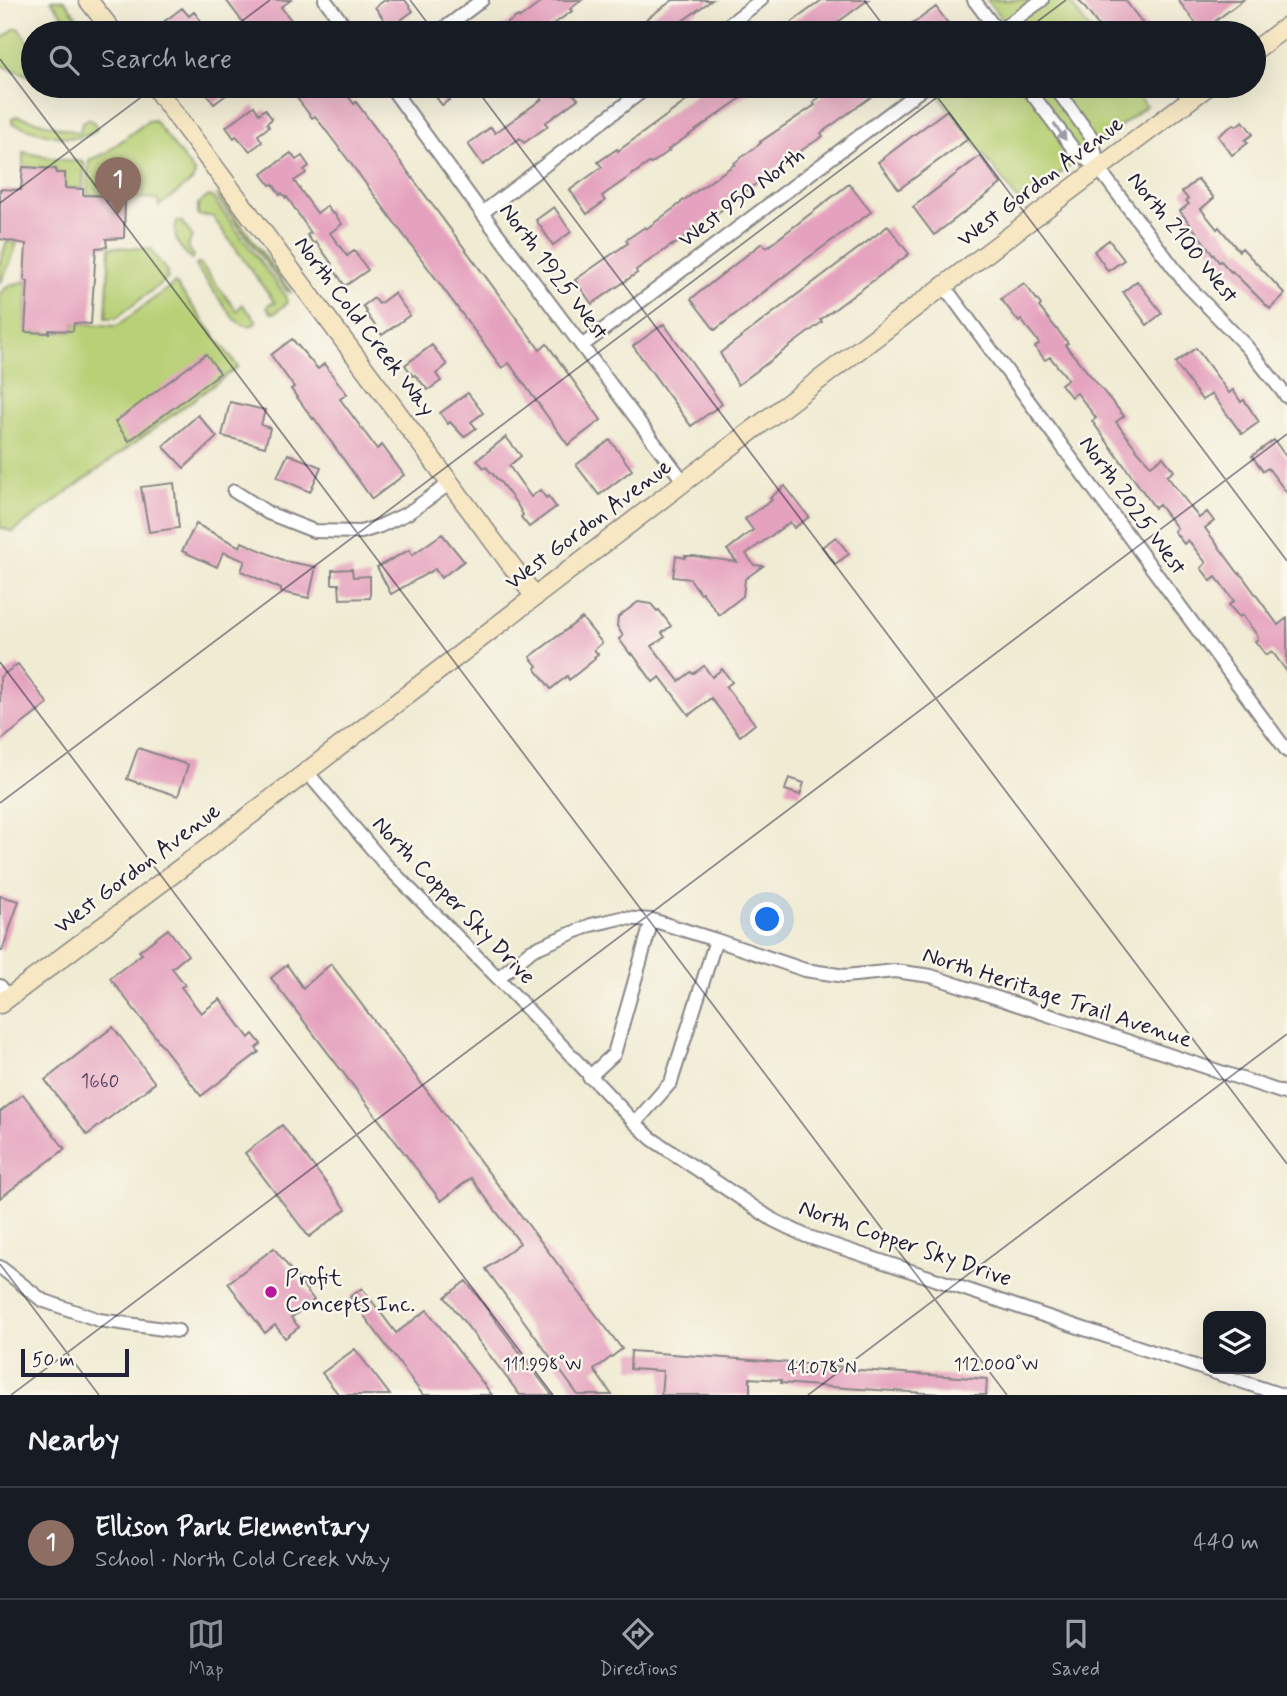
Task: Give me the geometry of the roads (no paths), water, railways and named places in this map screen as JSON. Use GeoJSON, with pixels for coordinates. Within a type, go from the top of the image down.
{"type":"FeatureCollection","features":[{"type":"Feature","properties":{"kind":"main road"},"geometry":{"type":"LineString","coordinates":[[88,0],[105,21]]}},
{"type":"Feature","properties":{"kind":"main road"},"geometry":{"type":"LineString","coordinates":[[1266,42],[1287,26]]}},
{"type":"Feature","properties":{"kind":"main road","name":"North Cold Creek Way"},"geometry":{"type":"LineString","coordinates":[[163,98],[535,597]]}},
{"type":"Feature","properties":{"kind":"main road","name":"West Gordon Avenue"},"geometry":{"type":"LineString","coordinates":[[3,996],[214,843],[684,482],[1192,98]]}},
{"type":"Feature","properties":{"kind":"street"},"geometry":{"type":"LineString","coordinates":[[325,0],[342,21]]}},
{"type":"Feature","properties":{"kind":"street"},"geometry":{"type":"LineString","coordinates":[[454,21],[482,0]]}},
{"type":"Feature","properties":{"kind":"street"},"geometry":{"type":"LineString","coordinates":[[734,21],[761,0]]}},
{"type":"Feature","properties":{"kind":"street"},"geometry":{"type":"LineString","coordinates":[[974,0],[989,21]]}},
{"type":"Feature","properties":{"kind":"street"},"geometry":{"type":"LineString","coordinates":[[1014,21],[1042,0]]}},
{"type":"Feature","properties":{"kind":"street","name":"North 1925 West"},"geometry":{"type":"LineString","coordinates":[[399,98],[684,482]]}},
{"type":"Feature","properties":{"kind":"street"},"geometry":{"type":"LineString","coordinates":[[482,213],[633,98]]}},
{"type":"Feature","properties":{"kind":"street","name":"West 950 North"},"geometry":{"type":"LineString","coordinates":[[583,345],[910,98]]}},
{"type":"Feature","properties":{"kind":"street"},"geometry":{"type":"LineString","coordinates":[[1035,98],[1075,151],[1099,169]]}},
{"type":"Feature","properties":{"kind":"street"},"geometry":{"type":"LineString","coordinates":[[1063,98],[1093,138],[1099,169]]}},
{"type":"Feature","properties":{"kind":"street","name":"North 2100 West"},"geometry":{"type":"LineString","coordinates":[[1099,169],[1186,284],[1247,347],[1287,397]]}},
{"type":"Feature","properties":{"kind":"street","name":"North 2025 West"},"geometry":{"type":"LineString","coordinates":[[944,286],[1287,751]]}},
{"type":"Feature","properties":{"kind":"street"},"geometry":{"type":"LineString","coordinates":[[234,491],[268,513],[314,531],[361,532],[408,513],[449,484]]}},
{"type":"Feature","properties":{"kind":"street","name":"North Copper Sky Drive"},"geometry":{"type":"LineString","coordinates":[[306,771],[384,863],[498,978],[635,1123],[652,1139],[773,1220],[807,1236],[1282,1395]]}},
{"type":"Feature","properties":{"kind":"street","name":"North Heritage Trail Avenue"},"geometry":{"type":"LineString","coordinates":[[498,978],[532,950],[591,925],[621,918],[652,920],[805,970],[845,976],[895,971],[931,976],[1287,1094]]}},
{"type":"Feature","properties":{"kind":"street"},"geometry":{"type":"LineString","coordinates":[[589,1076],[614,1054],[652,920]]}},
{"type":"Feature","properties":{"kind":"street"},"geometry":{"type":"LineString","coordinates":[[635,1123],[671,1082],[716,940]]}},
{"type":"Feature","properties":{"kind":"street"},"geometry":{"type":"LineString","coordinates":[[0,1267],[42,1300],[99,1320],[178,1331]]}},
{"type":"Feature","properties":{"kind":"place","name":"Ellison Park Elementary"},"geometry":{"type":"Point","coordinates":[118,215]}},
{"type":"Feature","properties":{"kind":"place","name":"Profit Concepts Inc."},"geometry":{"type":"Point","coordinates":[271,1292]}}]}
